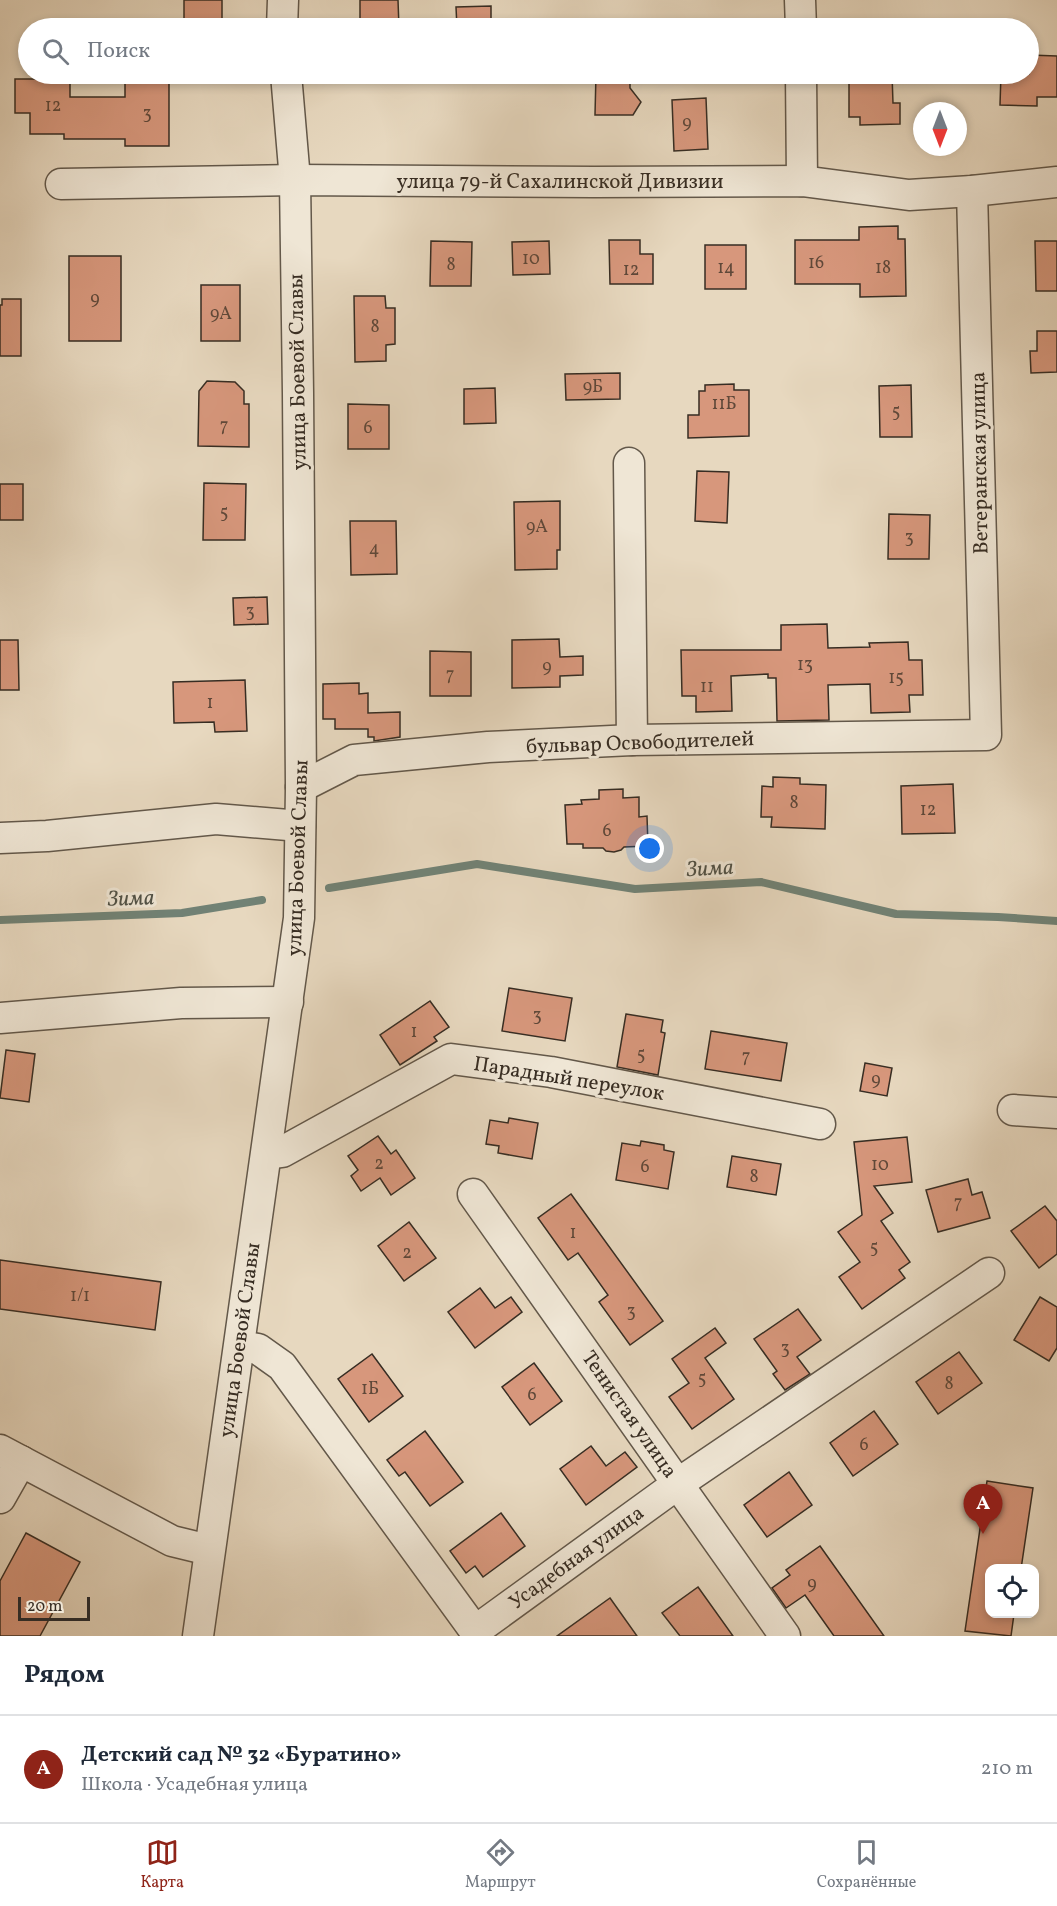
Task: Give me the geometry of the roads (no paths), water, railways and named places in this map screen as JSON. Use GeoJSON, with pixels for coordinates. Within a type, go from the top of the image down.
{"type":"FeatureCollection","features":[{"type":"Feature","properties":{"kind":"street"},"geometry":{"type":"LineString","coordinates":[[282,18],[283,0]]}},
{"type":"Feature","properties":{"kind":"street"},"geometry":{"type":"LineString","coordinates":[[801,0],[801,18]]}},
{"type":"Feature","properties":{"kind":"street","name":"улица Боевой Славы"},"geometry":{"type":"LineString","coordinates":[[198,1636],[299,918],[301,787],[298,405],[294,180],[287,84]]}},
{"type":"Feature","properties":{"kind":"street"},"geometry":{"type":"LineString","coordinates":[[801,84],[802,181]]}},
{"type":"Feature","properties":{"kind":"street","name":"улица 79-й Сахалинской Дивизии"},"geometry":{"type":"LineString","coordinates":[[61,184],[294,180],[594,183],[802,181],[909,195],[1057,182]]}},
{"type":"Feature","properties":{"kind":"street","name":"Ветеранская улица"},"geometry":{"type":"LineString","coordinates":[[972,191],[986,735]]}},
{"type":"Feature","properties":{"kind":"street"},"geometry":{"type":"LineString","coordinates":[[629,463],[632,740]]}},
{"type":"Feature","properties":{"kind":"street","name":"бульвар Освободителей"},"geometry":{"type":"LineString","coordinates":[[301,787],[354,760],[488,747],[632,740],[986,735]]}},
{"type":"Feature","properties":{"kind":"street"},"geometry":{"type":"LineString","coordinates":[[0,837],[47,836],[216,819],[300,826]]}},
{"type":"Feature","properties":{"kind":"street"},"geometry":{"type":"LineString","coordinates":[[0,1018],[181,1003],[288,1002]]}},
{"type":"Feature","properties":{"kind":"street","name":"Парадный переулок"},"geometry":{"type":"LineString","coordinates":[[267,1154],[282,1152],[451,1059],[551,1072],[820,1124]]}},
{"type":"Feature","properties":{"kind":"street"},"geometry":{"type":"LineString","coordinates":[[1013,1110],[1057,1113]]}},
{"type":"Feature","properties":{"kind":"street","name":"Тенистая улица"},"geometry":{"type":"LineString","coordinates":[[473,1194],[785,1636]]}},
{"type":"Feature","properties":{"kind":"street","name":"Усадебная улица"},"geometry":{"type":"LineString","coordinates":[[240,1346],[258,1349],[282,1366],[474,1631],[679,1483],[989,1273]]}},
{"type":"Feature","properties":{"kind":"street"},"geometry":{"type":"LineString","coordinates":[[0,1498],[10,1455],[172,1542],[209,1550]]}},
{"type":"Feature","properties":{"kind":"waterway","name":"Зима"},"geometry":{"type":"LineString","coordinates":[[329,888],[477,864],[635,889],[761,882],[896,914],[1057,921]]}},
{"type":"Feature","properties":{"kind":"waterway","name":"Зима"},"geometry":{"type":"LineString","coordinates":[[0,920],[182,913],[262,900]]}},
{"type":"Feature","properties":{"kind":"place","name":"Детский сад № 32 «Буратино»"},"geometry":{"type":"Point","coordinates":[983,1534]}}]}
